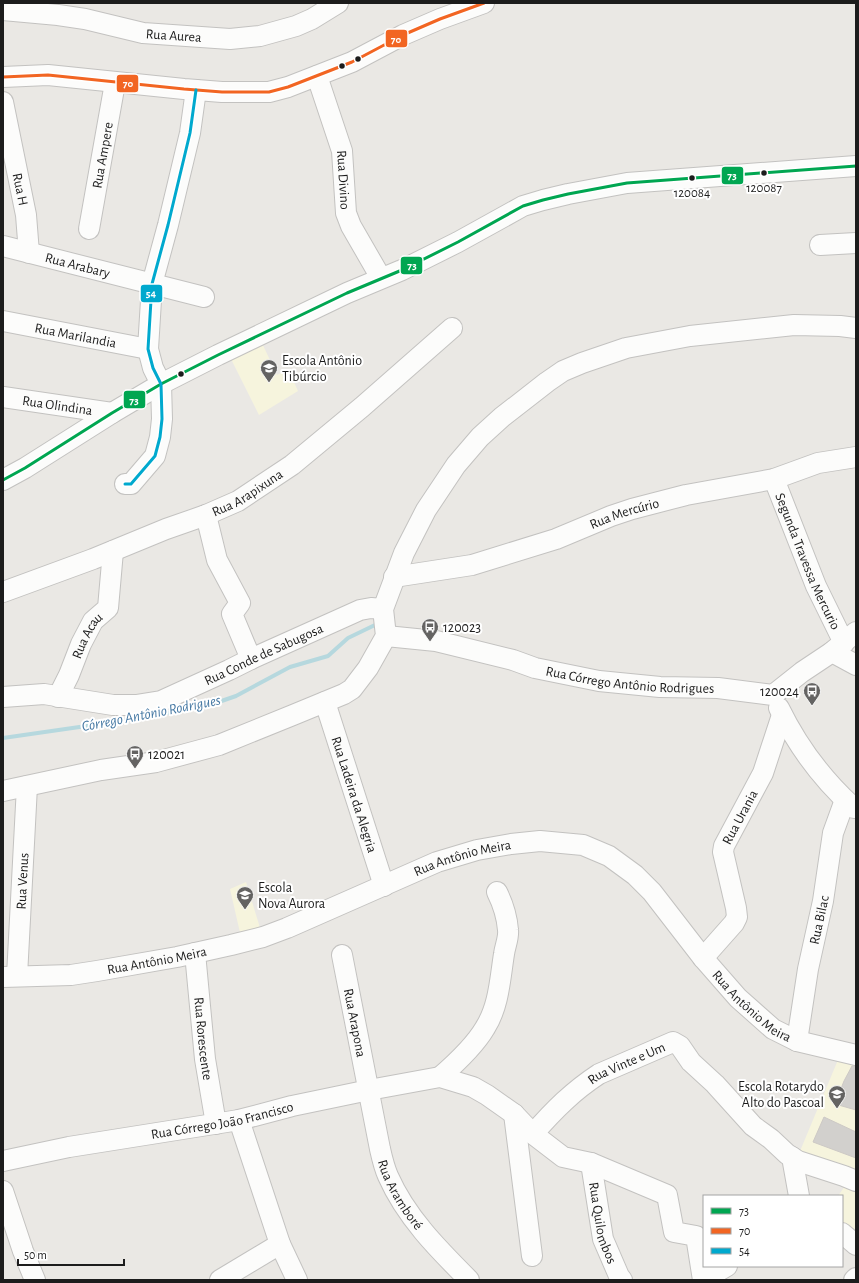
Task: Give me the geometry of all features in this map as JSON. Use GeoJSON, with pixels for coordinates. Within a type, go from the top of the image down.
{"type":"FeatureCollection","features":[{"type":"Feature","properties":{"kind":"street"},"geometry":{"type":"LineString","coordinates":[[3,77],[48,76],[196,90],[269,92],[288,87],[352,62],[403,35],[440,19],[484,3]]}},
{"type":"Feature","properties":{"kind":"street","name":"Rua Aurea"},"geometry":{"type":"LineString","coordinates":[[3,10],[58,15],[143,33],[230,39],[260,36],[296,26],[312,19],[327,6]]}},
{"type":"Feature","properties":{"kind":"street","name":"Rua Divino"},"geometry":{"type":"LineString","coordinates":[[317,76],[342,151],[346,213],[351,226],[382,278]]}},
{"type":"Feature","properties":{"kind":"street","name":"Rua Ampere"},"geometry":{"type":"LineString","coordinates":[[89,229],[115,82]]}},
{"type":"Feature","properties":{"kind":"street"},"geometry":{"type":"LineString","coordinates":[[125,484],[130,484],[155,456],[160,436],[162,419],[161,384],[153,368],[148,349],[152,284],[190,133],[196,90]]}},
{"type":"Feature","properties":{"kind":"street","name":"Rua H"},"geometry":{"type":"LineString","coordinates":[[3,102],[26,216],[29,253]]}},
{"type":"Feature","properties":{"kind":"street"},"geometry":{"type":"LineString","coordinates":[[3,480],[161,384],[347,293],[402,270],[458,242],[523,206],[568,194],[627,183],[856,166]]}},
{"type":"Feature","properties":{"kind":"street"},"geometry":{"type":"LineString","coordinates":[[820,245],[856,243]]}},
{"type":"Feature","properties":{"kind":"street","name":"Rua Arabary"},"geometry":{"type":"LineString","coordinates":[[3,246],[204,296]]}},
{"type":"Feature","properties":{"kind":"street","name":"Rua Marilandia"},"geometry":{"type":"LineString","coordinates":[[3,321],[148,349]]}},
{"type":"Feature","properties":{"kind":"street"},"geometry":{"type":"LineString","coordinates":[[3,791],[100,770],[156,762],[219,745],[325,702],[352,689],[368,668],[386,636],[383,609],[404,553],[426,510],[456,465],[480,437],[502,416],[563,371],[626,348],[690,336],[794,325],[840,326],[856,328]]}},
{"type":"Feature","properties":{"kind":"street","name":"Rua Arapixuna"},"geometry":{"type":"LineString","coordinates":[[3,592],[206,515],[238,501],[292,465],[362,407],[452,328]]}},
{"type":"Feature","properties":{"kind":"street","name":"Rua Olindina"},"geometry":{"type":"LineString","coordinates":[[3,397],[112,413]]}},
{"type":"Feature","properties":{"kind":"street","name":"Rua Mercúrio"},"geometry":{"type":"LineString","coordinates":[[394,577],[472,565],[556,539],[632,509],[686,495],[774,479],[818,463],[856,457]]}},
{"type":"Feature","properties":{"kind":"street"},"geometry":{"type":"LineString","coordinates":[[3,467],[25,468]]}},
{"type":"Feature","properties":{"kind":"street","name":"Segunda Travessa Mercurio"},"geometry":{"type":"LineString","coordinates":[[774,479],[816,586],[844,643]]}},
{"type":"Feature","properties":{"kind":"street"},"geometry":{"type":"LineString","coordinates":[[206,515],[217,560],[240,603],[232,614],[251,659]]}},
{"type":"Feature","properties":{"kind":"street","name":"Rua Acau"},"geometry":{"type":"LineString","coordinates":[[58,696],[93,621],[108,608],[113,551]]}},
{"type":"Feature","properties":{"kind":"street","name":"Rua Conde de Sabugosa"},"geometry":{"type":"LineString","coordinates":[[3,697],[44,694],[112,705],[136,706],[161,701],[360,610],[371,608],[383,609]]}},
{"type":"Feature","properties":{"kind":"street","name":"Rua Córrego Antônio Rodrigues"},"geometry":{"type":"LineString","coordinates":[[386,636],[436,641],[455,645],[513,660],[535,668],[599,681],[660,687],[718,688],[773,695]]}},
{"type":"Feature","properties":{"kind":"street"},"geometry":{"type":"LineString","coordinates":[[850,805],[811,762],[782,716],[773,695],[802,672],[844,643],[856,665]]}},
{"type":"Feature","properties":{"kind":"street","name":"Rua Ladeira da Alegria"},"geometry":{"type":"LineString","coordinates":[[325,702],[384,886]]}},
{"type":"Feature","properties":{"kind":"street","name":"Rua Urania"},"geometry":{"type":"LineString","coordinates":[[703,958],[734,923],[737,917],[723,852],[724,846],[763,773],[782,716]]}},
{"type":"Feature","properties":{"kind":"street","name":"Rua Venus"},"geometry":{"type":"LineString","coordinates":[[7,978],[27,786]]}},
{"type":"Feature","properties":{"kind":"street","name":"Rua Bilac"},"geometry":{"type":"LineString","coordinates":[[797,1041],[808,969],[823,901],[833,833],[850,805]]}},
{"type":"Feature","properties":{"kind":"street","name":"Rua Antônio Meira"},"geometry":{"type":"LineString","coordinates":[[7,978],[71,975],[195,953],[263,937],[287,928],[437,862],[477,850],[510,844],[540,841],[583,845],[609,856],[635,875],[652,892],[703,958],[738,998],[773,1029],[797,1041],[856,1055]]}},
{"type":"Feature","properties":{"kind":"street"},"geometry":{"type":"LineString","coordinates":[[440,1077],[473,1043],[484,1030],[492,1016],[498,993],[508,933],[503,903],[497,892]]}},
{"type":"Feature","properties":{"kind":"street","name":"Rua Rorescente"},"geometry":{"type":"LineString","coordinates":[[195,953],[205,1059],[216,1124]]}},
{"type":"Feature","properties":{"kind":"street","name":"Rua Arapona"},"geometry":{"type":"LineString","coordinates":[[342,955],[369,1090]]}},
{"type":"Feature","properties":{"kind":"street","name":"Rua Vinte e Um"},"geometry":{"type":"LineString","coordinates":[[533,1134],[556,1108],[589,1080],[599,1074],[673,1042],[680,1046],[691,1062],[719,1089],[753,1126],[792,1157],[798,1161],[856,1181]]}},
{"type":"Feature","properties":{"kind":"street","name":"Rua Córrego João Francisco"},"geometry":{"type":"LineString","coordinates":[[3,1161],[69,1147],[239,1120],[292,1106],[440,1077],[473,1087],[514,1114],[533,1134],[564,1157],[591,1163],[667,1195],[674,1232],[696,1236],[703,1280]]}},
{"type":"Feature","properties":{"kind":"street","name":"Rua Aramboré"},"geometry":{"type":"LineString","coordinates":[[369,1090],[380,1149],[388,1175],[401,1200],[419,1226],[446,1257],[469,1280]]}},
{"type":"Feature","properties":{"kind":"street"},"geometry":{"type":"LineString","coordinates":[[514,1114],[532,1256]]}},
{"type":"Feature","properties":{"kind":"street"},"geometry":{"type":"LineString","coordinates":[[239,1120],[280,1244],[297,1280]]}},
{"type":"Feature","properties":{"kind":"street"},"geometry":{"type":"LineString","coordinates":[[792,1157],[799,1195]]}},
{"type":"Feature","properties":{"kind":"street","name":"Rua Quilombos"},"geometry":{"type":"LineString","coordinates":[[591,1163],[602,1239],[622,1280]]}},
{"type":"Feature","properties":{"kind":"street"},"geometry":{"type":"LineString","coordinates":[[3,1192],[23,1251],[35,1280]]}},
{"type":"Feature","properties":{"kind":"street"},"geometry":{"type":"LineString","coordinates":[[843,1234],[856,1245]]}},
{"type":"Feature","properties":{"kind":"street"},"geometry":{"type":"LineString","coordinates":[[220,1280],[280,1244]]}},
{"type":"Feature","properties":{"kind":"street"},"geometry":{"type":"LineString","coordinates":[[703,1280],[725,1267]]}},
{"type":"Feature","properties":{"kind":"shaded area","name":"Escola Antônio Tibúrcio"},"geometry":{"type":"Polygon","coordinates":[[[261,341],[277,375],[288,369],[298,391],[259,415],[230,357],[261,341]]]}},
{"type":"Feature","properties":{"kind":"shaded area","name":"Escola Nova Aurora"},"geometry":{"type":"Polygon","coordinates":[[[246,882],[261,931],[241,937],[230,889],[246,882]]]}},
{"type":"Feature","properties":{"kind":"shaded area","name":"Escola Rotarydo Alto do Pascoal"},"geometry":{"type":"Polygon","coordinates":[[[840,1055],[856,1062],[856,1233],[843,1222],[843,1195],[839,1195],[852,1176],[798,1156],[840,1055]]]}},
{"type":"Feature","properties":{"kind":"building"},"geometry":{"type":"Polygon","coordinates":[[[852,1066],[856,1066],[856,1110],[835,1104],[852,1066]]]}},
{"type":"Feature","properties":{"kind":"building"},"geometry":{"type":"Polygon","coordinates":[[[824,1117],[856,1132],[856,1158],[813,1142],[824,1117]]]}},
{"type":"Feature","properties":{"kind":"waterway","name":"Córrego Antônio Rodrigues"},"geometry":{"type":"LineString","coordinates":[[3,738],[135,719],[210,705],[236,696],[290,667],[328,656],[348,638],[377,624]]}},
{"type":"Feature","properties":{"kind":"transit line","name":"70"},"geometry":{"type":"LineString","coordinates":[[3,77],[48,75],[222,92],[269,92],[288,87],[352,62],[403,35],[440,19],[484,3]]}},
{"type":"Feature","properties":{"kind":"transit line","name":"54"},"geometry":{"type":"LineString","coordinates":[[125,484],[131,484],[155,456],[160,437],[162,419],[161,384],[153,368],[148,349],[152,284],[190,133],[196,90]]}},
{"type":"Feature","properties":{"kind":"transit line","name":"73"},"geometry":{"type":"LineString","coordinates":[[3,480],[161,384],[347,293],[402,270],[458,242],[523,206],[568,194],[627,183],[856,166]]}},
{"type":"Feature","properties":{"kind":"place","name":"120087"},"geometry":{"type":"Point","coordinates":[764,173]}},
{"type":"Feature","properties":{"kind":"place","name":"120084"},"geometry":{"type":"Point","coordinates":[692,178]}},
{"type":"Feature","properties":{"kind":"place","name":"Escola Antônio Tibúrcio"},"geometry":{"type":"Point","coordinates":[269,383]}},
{"type":"Feature","properties":{"kind":"place","name":"120023"},"geometry":{"type":"Point","coordinates":[430,642]}},
{"type":"Feature","properties":{"kind":"place","name":"120024"},"geometry":{"type":"Point","coordinates":[812,706]}},
{"type":"Feature","properties":{"kind":"place","name":"120021"},"geometry":{"type":"Point","coordinates":[135,769]}},
{"type":"Feature","properties":{"kind":"place","name":"Escola Nova Aurora"},"geometry":{"type":"Point","coordinates":[245,910]}},
{"type":"Feature","properties":{"kind":"place","name":"Escola Rotarydo Alto do Pascoal"},"geometry":{"type":"Point","coordinates":[837,1109]}}]}
